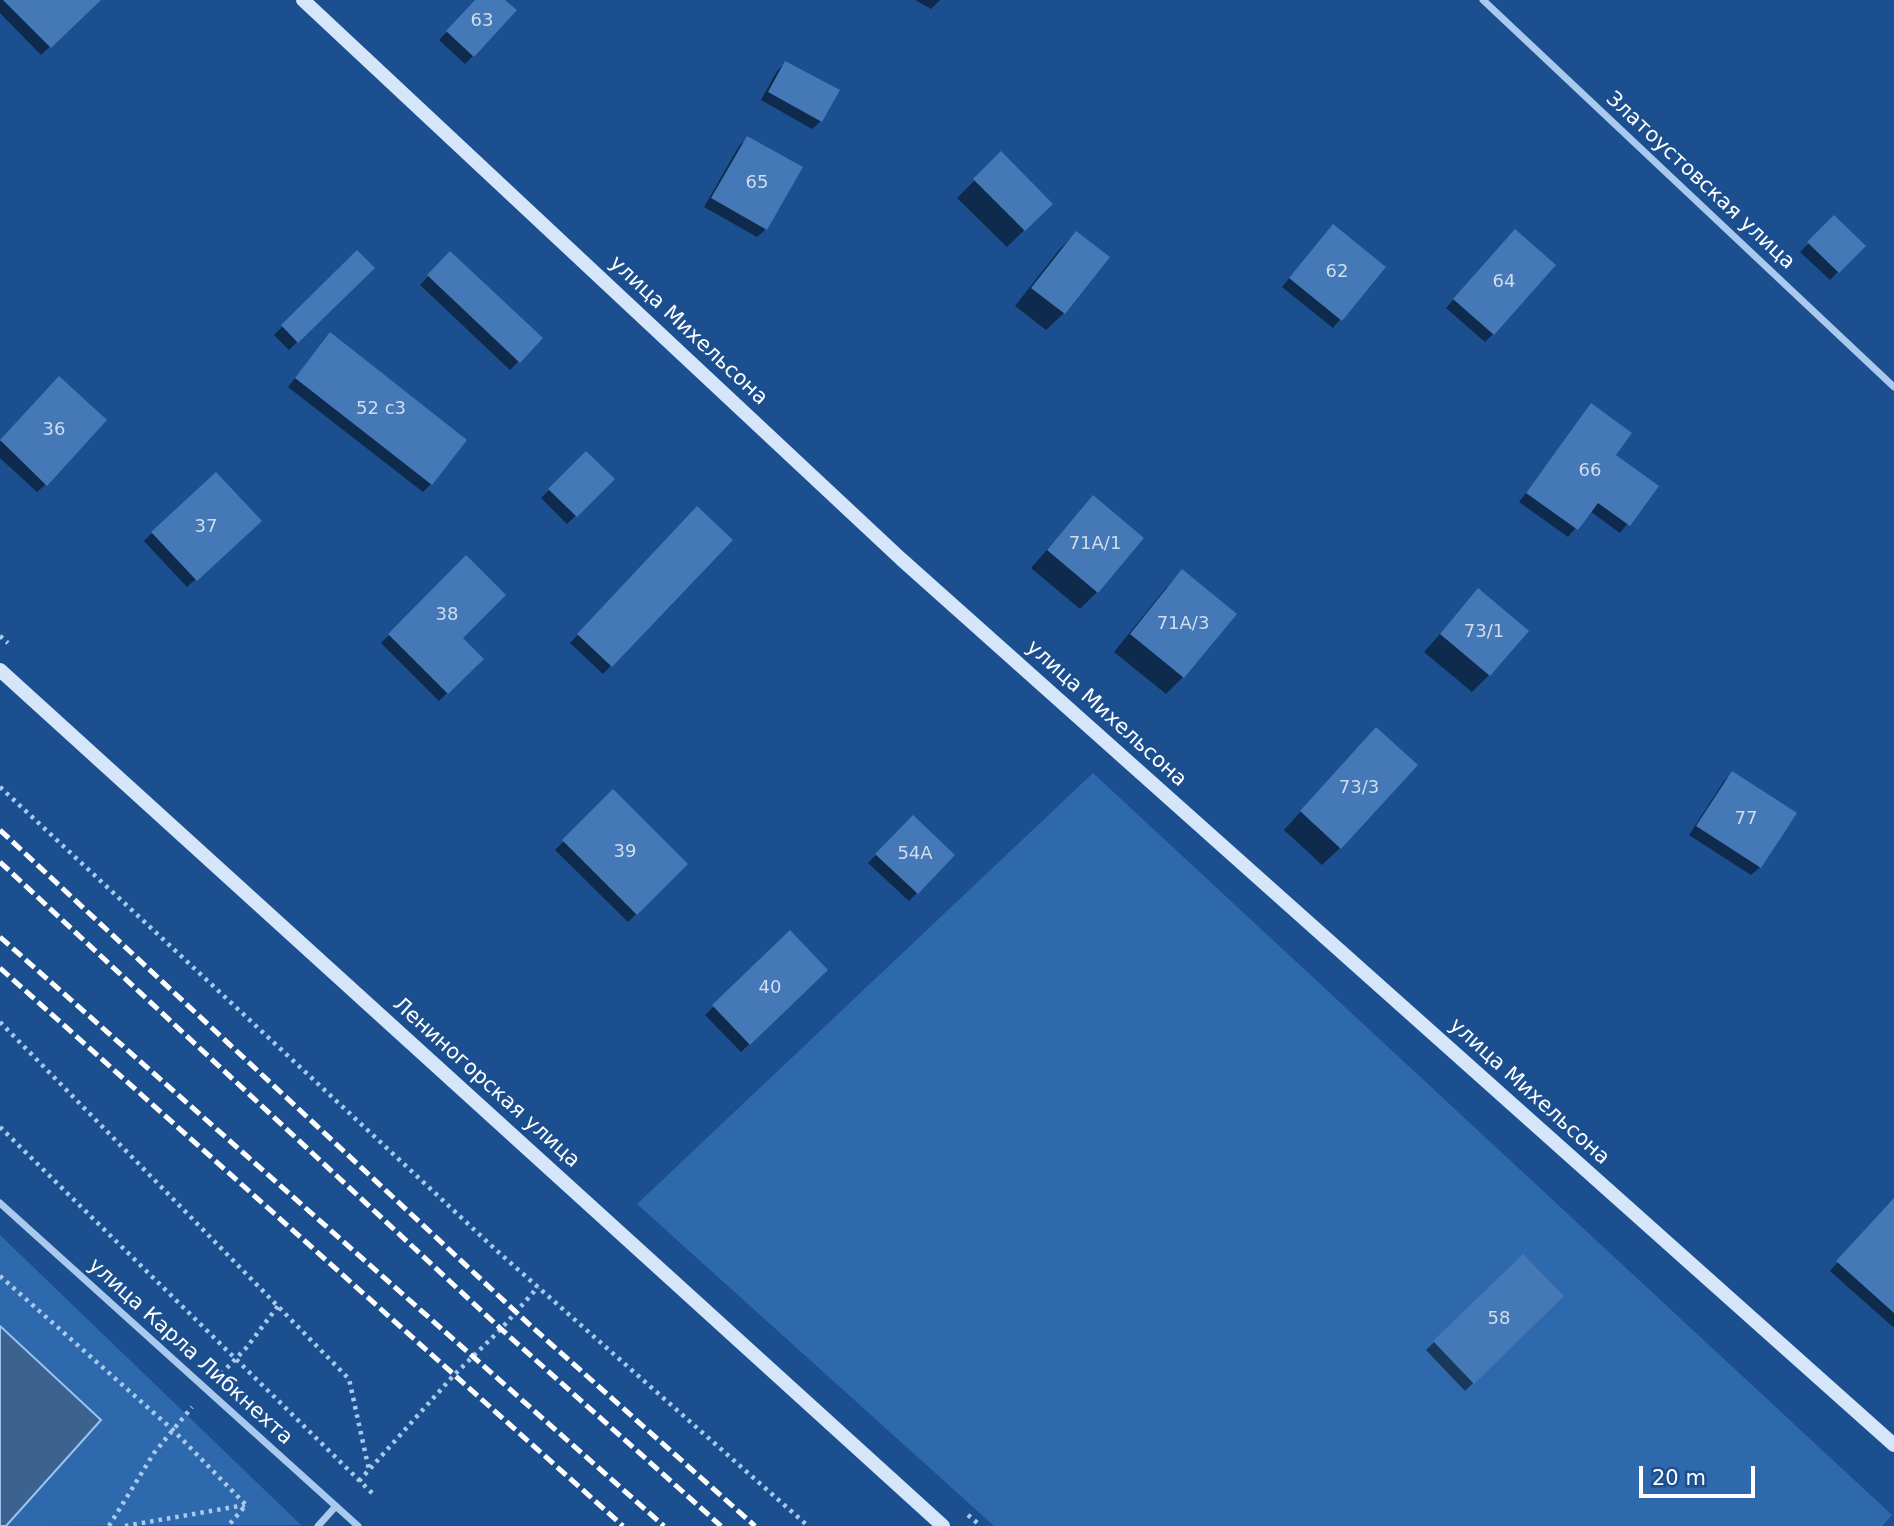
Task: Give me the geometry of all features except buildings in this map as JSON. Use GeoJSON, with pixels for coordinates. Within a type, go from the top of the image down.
{"type":"FeatureCollection","features":[{"type":"Feature","properties":{"kind":"street","name":"улица Михельсона"},"geometry":{"type":"LineString","coordinates":[[303,0],[901,559],[1894,1445]]}},
{"type":"Feature","properties":{"kind":"street","name":"Златоустовская улица"},"geometry":{"type":"LineString","coordinates":[[1483,0],[1894,387]]}},
{"type":"Feature","properties":{"kind":"street","name":"Лениногорская улица"},"geometry":{"type":"LineString","coordinates":[[0,670],[943,1526]]}},
{"type":"Feature","properties":{"kind":"street","name":"улица Карла Либкнехта"},"geometry":{"type":"LineString","coordinates":[[0,1203],[358,1526]]}},
{"type":"Feature","properties":{"kind":"street"},"geometry":{"type":"LineString","coordinates":[[318,1526],[336,1506]]}},
{"type":"Feature","properties":{"kind":"path"},"geometry":{"type":"LineString","coordinates":[[0,787],[538,1287],[808,1526]]}},
{"type":"Feature","properties":{"kind":"path"},"geometry":{"type":"LineString","coordinates":[[0,1022],[349,1379],[369,1470]]}},
{"type":"Feature","properties":{"kind":"path"},"geometry":{"type":"LineString","coordinates":[[0,1127],[373,1494]]}},
{"type":"Feature","properties":{"kind":"path"},"geometry":{"type":"LineString","coordinates":[[0,1276],[173,1430],[246,1505]]}},
{"type":"Feature","properties":{"kind":"path"},"geometry":{"type":"LineString","coordinates":[[359,1481],[538,1287]]}},
{"type":"Feature","properties":{"kind":"path"},"geometry":{"type":"LineString","coordinates":[[206,1390],[235,1360],[278,1306]]}},
{"type":"Feature","properties":{"kind":"path"},"geometry":{"type":"LineString","coordinates":[[109,1526],[154,1453],[192,1406]]}},
{"type":"Feature","properties":{"kind":"path"},"geometry":{"type":"LineString","coordinates":[[125,1526],[246,1505]]}},
{"type":"Feature","properties":{"kind":"path"},"geometry":{"type":"LineString","coordinates":[[228,1526],[246,1505]]}},
{"type":"Feature","properties":{"kind":"shaded area"},"geometry":{"type":"Polygon","coordinates":[[[1093,773],[1892,1515],[1882,1526],[994,1526],[637,1204],[1093,773]]]}},
{"type":"Feature","properties":{"kind":"shaded area"},"geometry":{"type":"Polygon","coordinates":[[[0,1235],[301,1525],[0,1526],[0,1235]]]}},
{"type":"Feature","properties":{"kind":"shaded area"},"geometry":{"type":"Polygon","coordinates":[[[0,1326],[101,1420],[6,1526],[0,1526],[0,1326]]]}},
{"type":"Feature","properties":{"kind":"railway"},"geometry":{"type":"LineString","coordinates":[[0,830],[532,1327],[755,1526]]}},
{"type":"Feature","properties":{"kind":"railway"},"geometry":{"type":"LineString","coordinates":[[0,862],[501,1329],[721,1526]]}},
{"type":"Feature","properties":{"kind":"railway"},"geometry":{"type":"LineString","coordinates":[[0,937],[664,1526]]}},
{"type":"Feature","properties":{"kind":"railway"},"geometry":{"type":"LineString","coordinates":[[0,968],[623,1526]]}}]}
